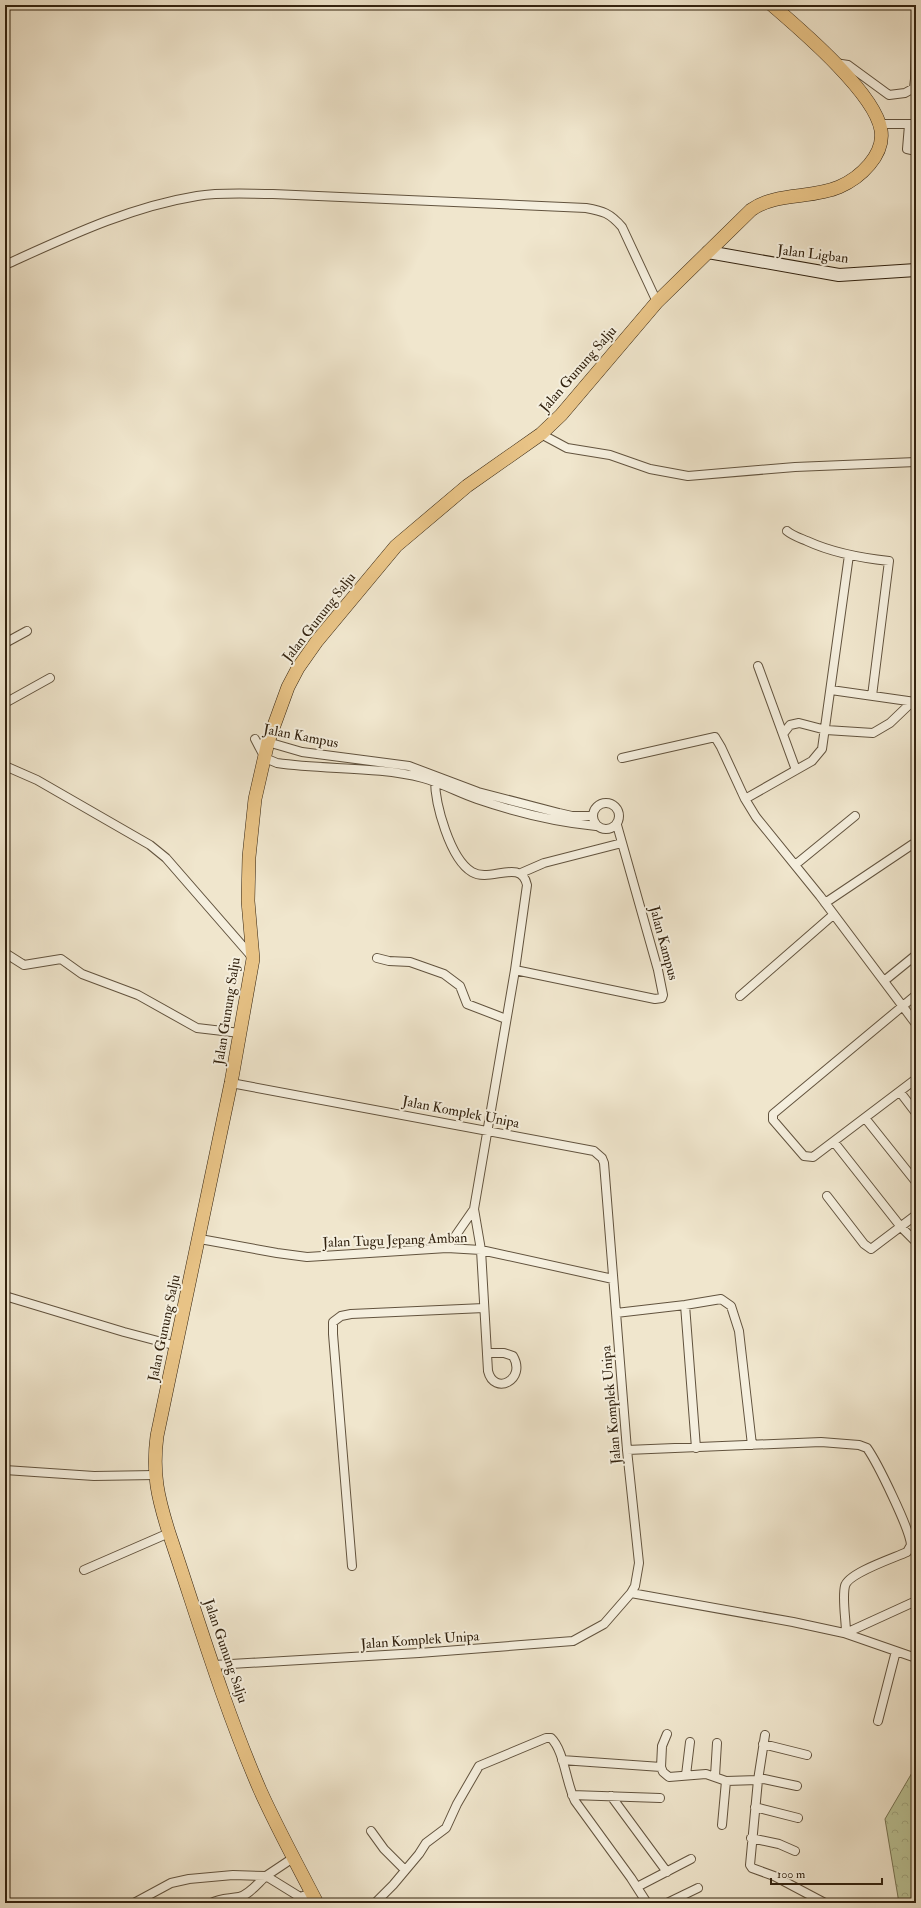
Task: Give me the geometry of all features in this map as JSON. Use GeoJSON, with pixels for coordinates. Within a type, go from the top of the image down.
{"type":"FeatureCollection","features":[{"type":"Feature","properties":{"kind":"main road","name":"Jalan Gunung Salju"},"geometry":{"type":"LineString","coordinates":[[315,1898],[293,1858],[258,1783],[238,1733],[169,1533],[160,1503],[155,1475],[157,1436],[200,1239],[231,1083],[253,959],[248,901],[249,857],[255,799],[268,742],[288,687],[298,668],[341,611],[396,546],[468,486],[541,434],[577,399],[657,302],[747,214],[759,205],[772,201],[827,191],[840,187],[867,166],[878,152],[881,139],[879,124],[869,105],[835,63],[813,40],[772,5]]}},
{"type":"Feature","properties":{"kind":"main road","name":"Jalan Ligban"},"geometry":{"type":"LineString","coordinates":[[708,252],[839,275],[916,270]]}},
{"type":"Feature","properties":{"kind":"street"},"geometry":{"type":"LineString","coordinates":[[835,63],[848,65],[889,95],[905,93],[915,89],[916,5]]}},
{"type":"Feature","properties":{"kind":"street"},"geometry":{"type":"LineString","coordinates":[[879,124],[912,125],[907,149],[916,151]]}},
{"type":"Feature","properties":{"kind":"street"},"geometry":{"type":"LineString","coordinates":[[5,265],[88,229],[146,207],[197,196],[230,193],[273,194],[586,208],[604,212],[613,216],[622,227],[657,302]]}},
{"type":"Feature","properties":{"kind":"street"},"geometry":{"type":"LineString","coordinates":[[541,434],[567,448],[610,455],[650,469],[688,476],[795,467],[916,462]]}},
{"type":"Feature","properties":{"kind":"street"},"geometry":{"type":"LineString","coordinates":[[788,531],[792,535],[824,548],[849,555],[890,561],[872,696]]}},
{"type":"Feature","properties":{"kind":"street"},"geometry":{"type":"LineString","coordinates":[[745,799],[812,761],[822,749],[826,730],[849,555]]}},
{"type":"Feature","properties":{"kind":"street"},"geometry":{"type":"LineString","coordinates":[[5,643],[27,631]]}},
{"type":"Feature","properties":{"kind":"street"},"geometry":{"type":"LineString","coordinates":[[758,666],[796,770]]}},
{"type":"Feature","properties":{"kind":"street"},"geometry":{"type":"LineString","coordinates":[[5,703],[50,678]]}},
{"type":"Feature","properties":{"kind":"street"},"geometry":{"type":"LineString","coordinates":[[831,690],[914,702]]}},
{"type":"Feature","properties":{"kind":"street"},"geometry":{"type":"LineString","coordinates":[[783,734],[787,727],[795,723],[826,730],[873,733],[890,723],[914,702]]}},
{"type":"Feature","properties":{"kind":"street"},"geometry":{"type":"LineString","coordinates":[[622,758],[715,737],[745,799],[756,817],[834,914],[916,1024]]}},
{"type":"Feature","properties":{"kind":"street","name":"Jalan Kampus"},"geometry":{"type":"LineString","coordinates":[[268,742],[302,752],[408,766],[422,770],[435,780]]}},
{"type":"Feature","properties":{"kind":"street","name":"Jalan Kampus"},"geometry":{"type":"LineString","coordinates":[[265,758],[288,764],[398,774],[435,780],[494,800],[550,814],[593,816],[594,810],[599,805],[605,803],[611,804],[619,811],[620,818],[617,825],[658,970],[663,990],[662,998],[655,999],[515,970]]}},
{"type":"Feature","properties":{"kind":"street"},"geometry":{"type":"LineString","coordinates":[[5,766],[37,780],[150,845],[166,858],[253,959]]}},
{"type":"Feature","properties":{"kind":"street"},"geometry":{"type":"LineString","coordinates":[[435,780],[443,823],[451,843],[467,869],[473,873],[481,875],[521,873],[544,863],[622,843]]}},
{"type":"Feature","properties":{"kind":"street"},"geometry":{"type":"LineString","coordinates":[[439,804],[452,786]]}},
{"type":"Feature","properties":{"kind":"street","name":"Jalan Kampus"},"geometry":{"type":"LineString","coordinates":[[550,814],[565,822],[596,826],[607,830],[617,825]]}},
{"type":"Feature","properties":{"kind":"street"},"geometry":{"type":"LineString","coordinates":[[593,816],[596,826]]}},
{"type":"Feature","properties":{"kind":"street"},"geometry":{"type":"LineString","coordinates":[[795,866],[855,816]]}},
{"type":"Feature","properties":{"kind":"street"},"geometry":{"type":"LineString","coordinates":[[825,903],[913,844]]}},
{"type":"Feature","properties":{"kind":"street"},"geometry":{"type":"LineString","coordinates":[[487,1353],[504,1353],[513,1356],[517,1362],[517,1372],[512,1380],[501,1384],[492,1380],[488,1371],[480,1250],[474,1209],[489,1130],[527,885],[525,876],[521,873]]}},
{"type":"Feature","properties":{"kind":"street"},"geometry":{"type":"LineString","coordinates":[[740,996],[834,914]]}},
{"type":"Feature","properties":{"kind":"street"},"geometry":{"type":"LineString","coordinates":[[5,953],[24,965],[60,959],[82,974],[138,995],[197,1028],[240,1033]]}},
{"type":"Feature","properties":{"kind":"street"},"geometry":{"type":"LineString","coordinates":[[884,981],[916,954]]}},
{"type":"Feature","properties":{"kind":"street"},"geometry":{"type":"LineString","coordinates":[[377,958],[389,961],[414,963],[444,974],[460,986],[467,1004],[506,1019]]}},
{"type":"Feature","properties":{"kind":"street"},"geometry":{"type":"LineString","coordinates":[[916,995],[773,1114],[773,1120],[804,1156],[813,1157],[916,1079]]}},
{"type":"Feature","properties":{"kind":"street","name":"Jalan Komplek Unipa"},"geometry":{"type":"LineString","coordinates":[[214,1665],[419,1653],[573,1641],[604,1624],[631,1594],[635,1586],[639,1563],[627,1450],[604,1163],[602,1158],[594,1151],[489,1130],[231,1083]]}},
{"type":"Feature","properties":{"kind":"street"},"geometry":{"type":"LineString","coordinates":[[900,1092],[916,1113]]}},
{"type":"Feature","properties":{"kind":"street"},"geometry":{"type":"LineString","coordinates":[[865,1118],[916,1182]]}},
{"type":"Feature","properties":{"kind":"street"},"geometry":{"type":"LineString","coordinates":[[834,1142],[901,1227],[916,1242]]}},
{"type":"Feature","properties":{"kind":"street"},"geometry":{"type":"LineString","coordinates":[[827,1196],[868,1248],[874,1248],[916,1215]]}},
{"type":"Feature","properties":{"kind":"street"},"geometry":{"type":"LineString","coordinates":[[447,1248],[474,1209]]}},
{"type":"Feature","properties":{"kind":"street","name":"Jalan Tugu Jepang Amban"},"geometry":{"type":"LineString","coordinates":[[200,1239],[307,1257],[447,1248],[480,1250],[613,1280]]}},
{"type":"Feature","properties":{"kind":"street"},"geometry":{"type":"LineString","coordinates":[[5,1296],[124,1332],[177,1346]]}},
{"type":"Feature","properties":{"kind":"street"},"geometry":{"type":"LineString","coordinates":[[616,1313],[721,1299],[731,1306],[739,1332],[752,1445]]}},
{"type":"Feature","properties":{"kind":"street"},"geometry":{"type":"LineString","coordinates":[[685,1305],[696,1448]]}},
{"type":"Feature","properties":{"kind":"street"},"geometry":{"type":"LineString","coordinates":[[352,1566],[333,1334],[334,1322],[341,1316],[351,1314],[484,1308]]}},
{"type":"Feature","properties":{"kind":"street"},"geometry":{"type":"LineString","coordinates":[[627,1450],[821,1442],[859,1445],[867,1448],[895,1503],[911,1545],[907,1552],[856,1575],[848,1581],[845,1590],[845,1633]]}},
{"type":"Feature","properties":{"kind":"street"},"geometry":{"type":"LineString","coordinates":[[5,1470],[94,1476],[155,1475]]}},
{"type":"Feature","properties":{"kind":"street"},"geometry":{"type":"LineString","coordinates":[[84,1570],[169,1533]]}},
{"type":"Feature","properties":{"kind":"street"},"geometry":{"type":"LineString","coordinates":[[631,1594],[792,1622],[845,1633],[914,1656]]}},
{"type":"Feature","properties":{"kind":"street"},"geometry":{"type":"LineString","coordinates":[[845,1633],[916,1601]]}},
{"type":"Feature","properties":{"kind":"street"},"geometry":{"type":"LineString","coordinates":[[878,1721],[896,1651]]}},
{"type":"Feature","properties":{"kind":"street"},"geometry":{"type":"LineString","coordinates":[[667,1734],[662,1746],[661,1767],[663,1772],[669,1777],[706,1774],[726,1781],[744,1782],[764,1779],[797,1786]]}},
{"type":"Feature","properties":{"kind":"street"},"geometry":{"type":"LineString","coordinates":[[764,1735],[749,1857],[752,1868],[774,1876],[826,1903]]}},
{"type":"Feature","properties":{"kind":"street"},"geometry":{"type":"LineString","coordinates":[[375,1903],[393,1886],[426,1843],[446,1828],[457,1804],[476,1770],[482,1763],[546,1738],[551,1738],[558,1746],[572,1795],[647,1903]]}},
{"type":"Feature","properties":{"kind":"street"},"geometry":{"type":"LineString","coordinates":[[686,1776],[690,1742]]}},
{"type":"Feature","properties":{"kind":"street"},"geometry":{"type":"LineString","coordinates":[[715,1776],[717,1743]]}},
{"type":"Feature","properties":{"kind":"street"},"geometry":{"type":"LineString","coordinates":[[763,1744],[807,1755]]}},
{"type":"Feature","properties":{"kind":"street"},"geometry":{"type":"LineString","coordinates":[[562,1760],[661,1767]]}},
{"type":"Feature","properties":{"kind":"street"},"geometry":{"type":"LineString","coordinates":[[722,1825],[726,1781]]}},
{"type":"Feature","properties":{"kind":"street"},"geometry":{"type":"LineString","coordinates":[[572,1795],[660,1798]]}},
{"type":"Feature","properties":{"kind":"street"},"geometry":{"type":"LineString","coordinates":[[611,1796],[667,1872]]}},
{"type":"Feature","properties":{"kind":"street"},"geometry":{"type":"LineString","coordinates":[[755,1807],[798,1818]]}},
{"type":"Feature","properties":{"kind":"street"},"geometry":{"type":"LineString","coordinates":[[371,1831],[384,1849],[405,1870]]}},
{"type":"Feature","properties":{"kind":"street"},"geometry":{"type":"LineString","coordinates":[[752,1838],[778,1844],[794,1851]]}},
{"type":"Feature","properties":{"kind":"street"},"geometry":{"type":"LineString","coordinates":[[211,1903],[219,1899],[240,1897],[248,1893],[266,1876],[293,1858]]}},
{"type":"Feature","properties":{"kind":"street"},"geometry":{"type":"LineString","coordinates":[[637,1887],[691,1860]]}},
{"type":"Feature","properties":{"kind":"street"},"geometry":{"type":"LineString","coordinates":[[134,1903],[171,1883],[189,1879],[233,1875],[266,1876],[300,1897],[315,1898]]}},
{"type":"Feature","properties":{"kind":"street"},"geometry":{"type":"LineString","coordinates":[[667,1903],[698,1888]]}},
{"type":"Feature","properties":{"kind":"green space"},"geometry":{"type":"Polygon","coordinates":[[[916,1766],[916,1903],[899,1903],[885,1819],[916,1766]]]}}]}
